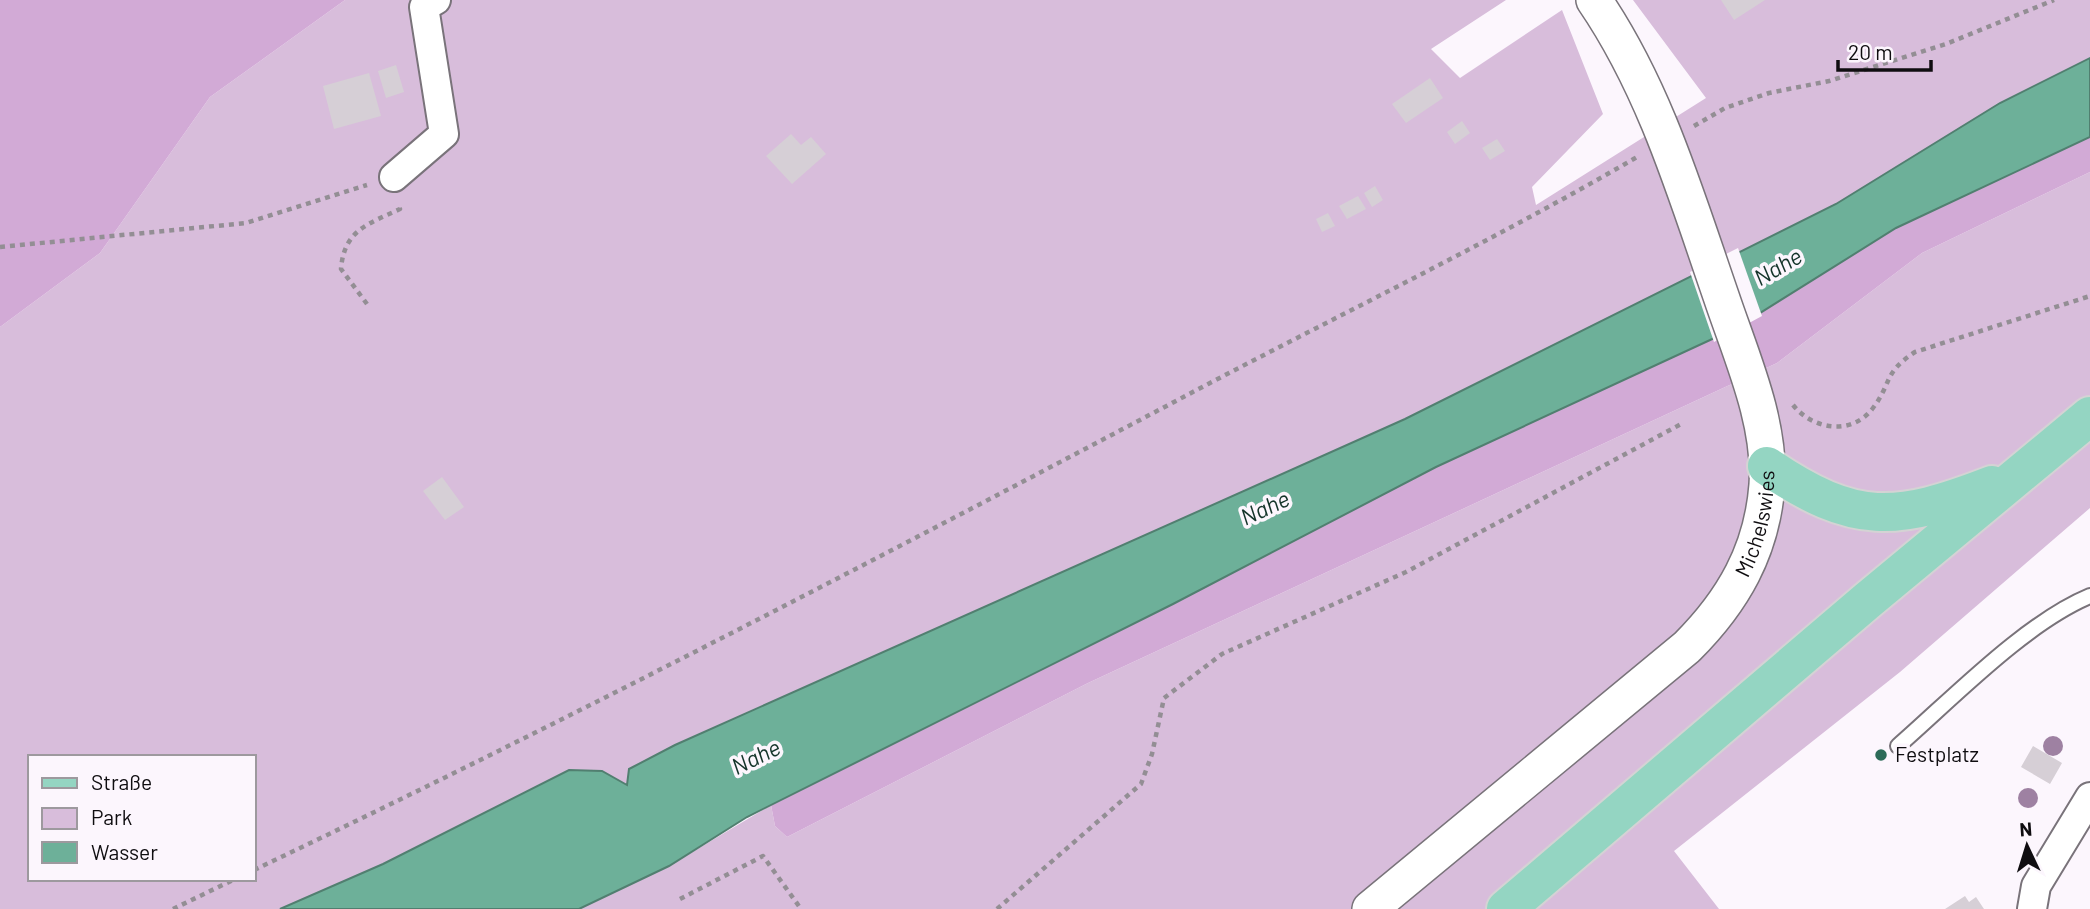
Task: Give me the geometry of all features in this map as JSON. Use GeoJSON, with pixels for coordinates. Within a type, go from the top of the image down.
{"type":"FeatureCollection","features":[{"type":"Feature","properties":{"kind":"main road"},"geometry":{"type":"LineString","coordinates":[[1506,909],[1868,600],[2090,416]]}},
{"type":"Feature","properties":{"kind":"main road"},"geometry":{"type":"LineString","coordinates":[[1767,466],[1831,503],[1874,513],[1924,509],[2024,472]]}},
{"type":"Feature","properties":{"kind":"street"},"geometry":{"type":"LineString","coordinates":[[394,177],[444,134],[424,8],[436,0]]}},
{"type":"Feature","properties":{"kind":"street","name":"Michelswies"},"geometry":{"type":"LineString","coordinates":[[1370,909],[1687,647],[1711,623],[1731,596],[1757,544],[1765,502],[1773,402],[1625,49],[1594,0]]}},
{"type":"Feature","properties":{"kind":"street"},"geometry":{"type":"LineString","coordinates":[[2031,892],[2090,797]]}},
{"type":"Feature","properties":{"kind":"lane"},"geometry":{"type":"LineString","coordinates":[[1898,746],[2040,624],[2067,606],[2090,596]]}},
{"type":"Feature","properties":{"kind":"path"},"geometry":{"type":"LineString","coordinates":[[256,869],[467,769],[808,595],[1223,376],[1531,219],[1725,108],[1769,93],[1829,81],[1947,44],[2054,0]]}},
{"type":"Feature","properties":{"kind":"path"},"geometry":{"type":"LineString","coordinates":[[0,247],[246,223],[394,177],[400,209],[360,228],[343,248],[341,269],[367,304]]}},
{"type":"Feature","properties":{"kind":"path"},"geometry":{"type":"LineString","coordinates":[[1773,402],[1794,406],[1812,423],[1837,427],[1849,425],[1873,408],[1884,382],[1902,361],[1915,352],[2090,296]]}},
{"type":"Feature","properties":{"kind":"path"},"geometry":{"type":"LineString","coordinates":[[997,909],[1141,784],[1152,754],[1164,698],[1222,654],[1406,572],[1683,423]]}},
{"type":"Feature","properties":{"kind":"path"},"geometry":{"type":"LineString","coordinates":[[680,899],[763,856],[801,909]]}},
{"type":"Feature","properties":{"kind":"path"},"geometry":{"type":"LineString","coordinates":[[173,909],[231,881]]}},
{"type":"Feature","properties":{"kind":"green space"},"geometry":{"type":"Polygon","coordinates":[[[345,0],[1506,0],[1431,49],[1460,78],[1562,10],[1603,114],[1532,187],[1536,205],[1706,98],[1633,0],[2090,0],[2090,58],[2000,103],[1836,204],[1405,419],[898,647],[628,786],[383,864],[280,909],[0,909],[0,327],[100,253],[210,97],[345,0]]]}},
{"type":"Feature","properties":{"kind":"green space"},"geometry":{"type":"Polygon","coordinates":[[[2090,172],[2090,508],[1900,672],[1674,851],[1719,909],[579,909],[669,866],[771,805],[775,826],[787,837],[1088,683],[1777,363],[1922,253],[2090,172]]]}},
{"type":"Feature","properties":{"kind":"shaded area"},"geometry":{"type":"Polygon","coordinates":[[[0,0],[345,0],[210,97],[100,253],[0,327],[0,0]]]}},
{"type":"Feature","properties":{"kind":"shaded area"},"geometry":{"type":"Polygon","coordinates":[[[2090,137],[2090,172],[1922,253],[1777,363],[1088,683],[787,837],[775,826],[771,805],[1173,604],[1436,467],[1736,328],[1896,228],[2090,137]]]}},
{"type":"Feature","properties":{"kind":"water","name":"Nahe"},"geometry":{"type":"Polygon","coordinates":[[[2090,58],[2090,137],[1896,228],[1736,328],[1436,467],[1173,604],[747,817],[669,866],[579,909],[280,909],[383,864],[569,770],[602,771],[627,785],[629,769],[675,745],[1405,419],[1836,204],[2000,103],[2090,58]]]}},
{"type":"Feature","properties":{"kind":"pier"},"geometry":{"type":"Polygon","coordinates":[[[1738,248],[1762,316],[1714,342],[1690,272],[1738,248]]]}},
{"type":"Feature","properties":{"kind":"building"},"geometry":{"type":"Polygon","coordinates":[[[1721,0],[1765,0],[1734,20],[1721,0]]]}},
{"type":"Feature","properties":{"kind":"building"},"geometry":{"type":"Polygon","coordinates":[[[396,65],[404,92],[386,98],[378,71],[396,65]]]}},
{"type":"Feature","properties":{"kind":"building"},"geometry":{"type":"Polygon","coordinates":[[[369,73],[381,116],[334,129],[323,86],[369,73]]]}},
{"type":"Feature","properties":{"kind":"building"},"geometry":{"type":"Polygon","coordinates":[[[1430,78],[1443,98],[1406,123],[1392,104],[1430,78]]]}},
{"type":"Feature","properties":{"kind":"building"},"geometry":{"type":"Polygon","coordinates":[[[1462,121],[1470,133],[1455,144],[1447,132],[1462,121]]]}},
{"type":"Feature","properties":{"kind":"building"},"geometry":{"type":"Polygon","coordinates":[[[791,134],[801,145],[811,137],[826,154],[792,184],[766,156],[791,134]]]}},
{"type":"Feature","properties":{"kind":"building"},"geometry":{"type":"Polygon","coordinates":[[[1497,139],[1505,151],[1490,160],[1482,148],[1497,139]]]}},
{"type":"Feature","properties":{"kind":"building"},"geometry":{"type":"Polygon","coordinates":[[[1375,186],[1383,200],[1372,207],[1364,193],[1375,186]]]}},
{"type":"Feature","properties":{"kind":"building"},"geometry":{"type":"Polygon","coordinates":[[[1358,196],[1366,209],[1347,219],[1339,206],[1358,196]]]}},
{"type":"Feature","properties":{"kind":"building"},"geometry":{"type":"Polygon","coordinates":[[[1328,213],[1335,226],[1322,232],[1316,219],[1328,213]]]}},
{"type":"Feature","properties":{"kind":"building"},"geometry":{"type":"Polygon","coordinates":[[[442,477],[464,507],[445,520],[423,491],[442,477]]]}},
{"type":"Feature","properties":{"kind":"building"},"geometry":{"type":"Polygon","coordinates":[[[2033,746],[2062,763],[2050,784],[2021,767],[2033,746]]]}},
{"type":"Feature","properties":{"kind":"building"},"geometry":{"type":"Polygon","coordinates":[[[1965,896],[1969,902],[1976,897],[1984,909],[1945,909],[1965,896]]]}},
{"type":"Feature","properties":{"kind":"place","name":"Festplatz"},"geometry":{"type":"Point","coordinates":[1881,755]}}]}
